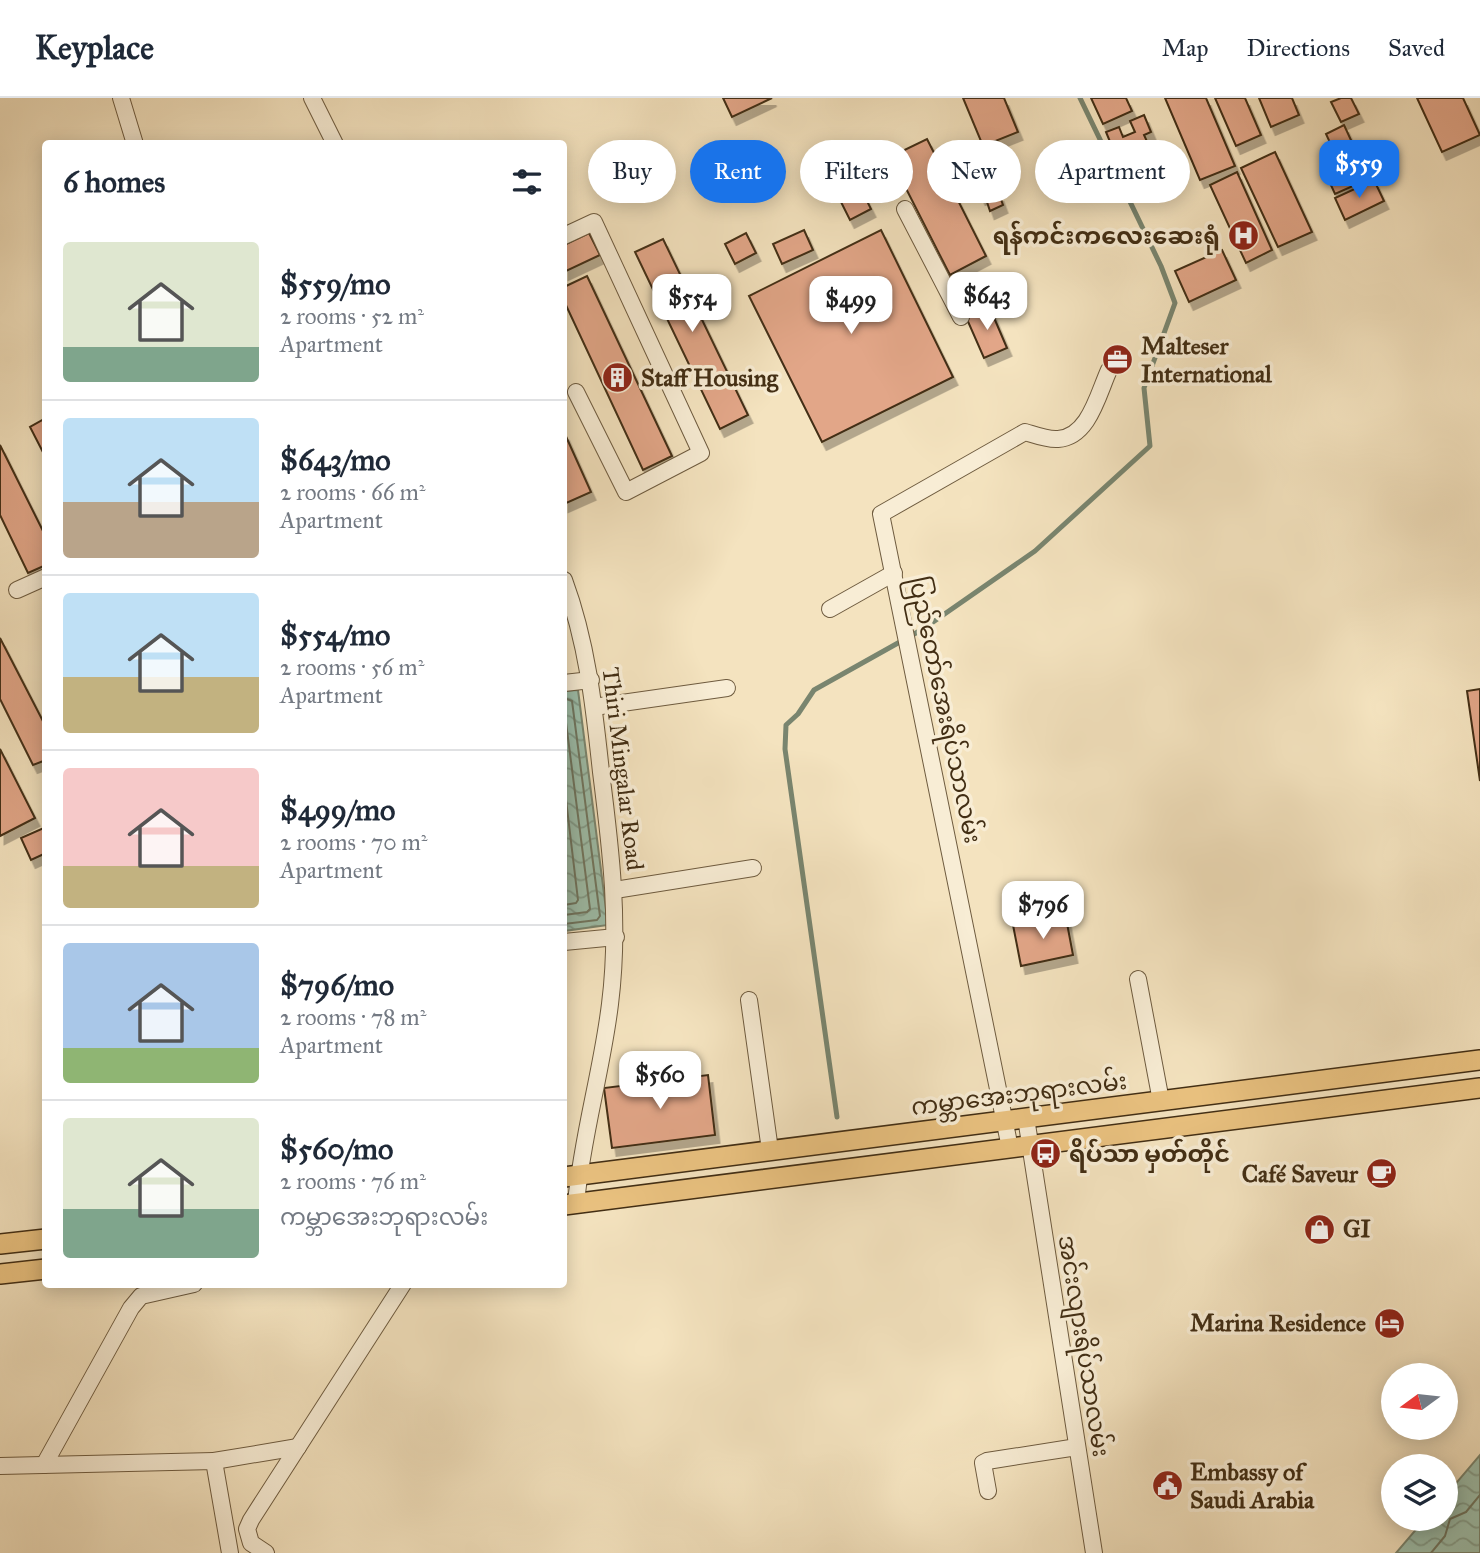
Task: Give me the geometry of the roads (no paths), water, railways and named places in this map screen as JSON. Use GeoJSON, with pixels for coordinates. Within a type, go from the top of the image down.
{"type":"FeatureCollection","features":[{"type":"Feature","properties":{"kind":"main road","name":"ကမ္ဘာအေးဘုရားလမ်း"},"geometry":{"type":"LineString","coordinates":[[571,1176],[1480,1060]]}},
{"type":"Feature","properties":{"kind":"main road"},"geometry":{"type":"LineString","coordinates":[[570,1204],[1480,1088]]}},
{"type":"Feature","properties":{"kind":"main road"},"geometry":{"type":"LineString","coordinates":[[1246,1091],[1250,1116]]}},
{"type":"Feature","properties":{"kind":"main road"},"geometry":{"type":"LineString","coordinates":[[0,1244],[42,1239]]}},
{"type":"Feature","properties":{"kind":"main road"},"geometry":{"type":"LineString","coordinates":[[0,1274],[42,1269]]}},
{"type":"Feature","properties":{"kind":"street"},"geometry":{"type":"LineString","coordinates":[[121,98],[134,140]]}},
{"type":"Feature","properties":{"kind":"street"},"geometry":{"type":"LineString","coordinates":[[312,98],[333,140]]}},
{"type":"Feature","properties":{"kind":"street"},"geometry":{"type":"LineString","coordinates":[[905,209],[961,317]]}},
{"type":"Feature","properties":{"kind":"street"},"geometry":{"type":"LineString","coordinates":[[567,235],[594,222],[701,453],[626,492],[576,392]]}},
{"type":"Feature","properties":{"kind":"street","name":"ပြည်တော်အေးရိပ်သာလမ်း"},"geometry":{"type":"LineString","coordinates":[[1020,1147],[1005,1121],[881,514],[1026,432],[1057,440],[1073,436],[1086,422],[1109,370]]}},
{"type":"Feature","properties":{"kind":"street"},"geometry":{"type":"LineString","coordinates":[[830,609],[894,573]]}},
{"type":"Feature","properties":{"kind":"street"},"geometry":{"type":"LineString","coordinates":[[17,590],[42,578]]}},
{"type":"Feature","properties":{"kind":"street","name":"Thiri Mingalar Road"},"geometry":{"type":"LineString","coordinates":[[567,588],[576,612],[591,680],[615,890],[616,937],[610,1006],[571,1176],[570,1204]]}},
{"type":"Feature","properties":{"kind":"street"},"geometry":{"type":"LineString","coordinates":[[567,683],[591,680]]}},
{"type":"Feature","properties":{"kind":"street"},"geometry":{"type":"LineString","coordinates":[[594,707],[727,688]]}},
{"type":"Feature","properties":{"kind":"street"},"geometry":{"type":"LineString","coordinates":[[615,890],[753,868]]}},
{"type":"Feature","properties":{"kind":"street"},"geometry":{"type":"LineString","coordinates":[[567,942],[616,937]]}},
{"type":"Feature","properties":{"kind":"street"},"geometry":{"type":"LineString","coordinates":[[1138,979],[1161,1101]]}},
{"type":"Feature","properties":{"kind":"street"},"geometry":{"type":"LineString","coordinates":[[749,1000],[770,1150]]}},
{"type":"Feature","properties":{"kind":"street"},"geometry":{"type":"LineString","coordinates":[[1020,1147],[1026,1118]]}},
{"type":"Feature","properties":{"kind":"street","name":"အင်းလျားရိပ်သာလမ်း"},"geometry":{"type":"LineString","coordinates":[[1020,1147],[1077,1447],[1094,1553]]}},
{"type":"Feature","properties":{"kind":"street"},"geometry":{"type":"LineString","coordinates":[[44,1465],[131,1308],[141,1296],[176,1288]]}},
{"type":"Feature","properties":{"kind":"street"},"geometry":{"type":"LineString","coordinates":[[265,1553],[251,1543],[247,1529],[400,1288]]}},
{"type":"Feature","properties":{"kind":"street"},"geometry":{"type":"LineString","coordinates":[[0,1466],[214,1461],[298,1447]]}},
{"type":"Feature","properties":{"kind":"street"},"geometry":{"type":"LineString","coordinates":[[988,1491],[983,1470],[983,1463],[987,1461],[1077,1447]]}},
{"type":"Feature","properties":{"kind":"street"},"geometry":{"type":"LineString","coordinates":[[214,1461],[230,1553]]}},
{"type":"Feature","properties":{"kind":"water"},"geometry":{"type":"Polygon","coordinates":[[[578,690],[608,925],[567,931],[567,691],[578,690]]]}},
{"type":"Feature","properties":{"kind":"water"},"geometry":{"type":"Polygon","coordinates":[[[1480,1455],[1480,1553],[1396,1553],[1415,1531],[1458,1531],[1458,1481],[1480,1455]]]}},
{"type":"Feature","properties":{"kind":"waterway"},"geometry":{"type":"LineString","coordinates":[[837,1117],[785,749],[786,725],[798,714],[814,690],[923,629],[1035,551],[1150,446],[1144,388],[1175,303],[1161,266],[1080,98]]}},
{"type":"Feature","properties":{"kind":"place","name":"ရန်ကင်းကလေးဆေးရုံ"},"geometry":{"type":"Point","coordinates":[1243,236]}},
{"type":"Feature","properties":{"kind":"place","name":"Malteser International"},"geometry":{"type":"Point","coordinates":[1118,360]}},
{"type":"Feature","properties":{"kind":"place","name":"Staff Housing"},"geometry":{"type":"Point","coordinates":[618,378]}},
{"type":"Feature","properties":{"kind":"place","name":"ရိပ်သာ မှတ်တိုင်"},"geometry":{"type":"Point","coordinates":[1046,1154]}},
{"type":"Feature","properties":{"kind":"place","name":"Café Saveur"},"geometry":{"type":"Point","coordinates":[1381,1174]}},
{"type":"Feature","properties":{"kind":"place","name":"GI"},"geometry":{"type":"Point","coordinates":[1320,1229]}},
{"type":"Feature","properties":{"kind":"place","name":"Marina Residence"},"geometry":{"type":"Point","coordinates":[1389,1323]}},
{"type":"Feature","properties":{"kind":"place","name":"Embassy of Saudi Arabia"},"geometry":{"type":"Point","coordinates":[1167,1486]}}]}
